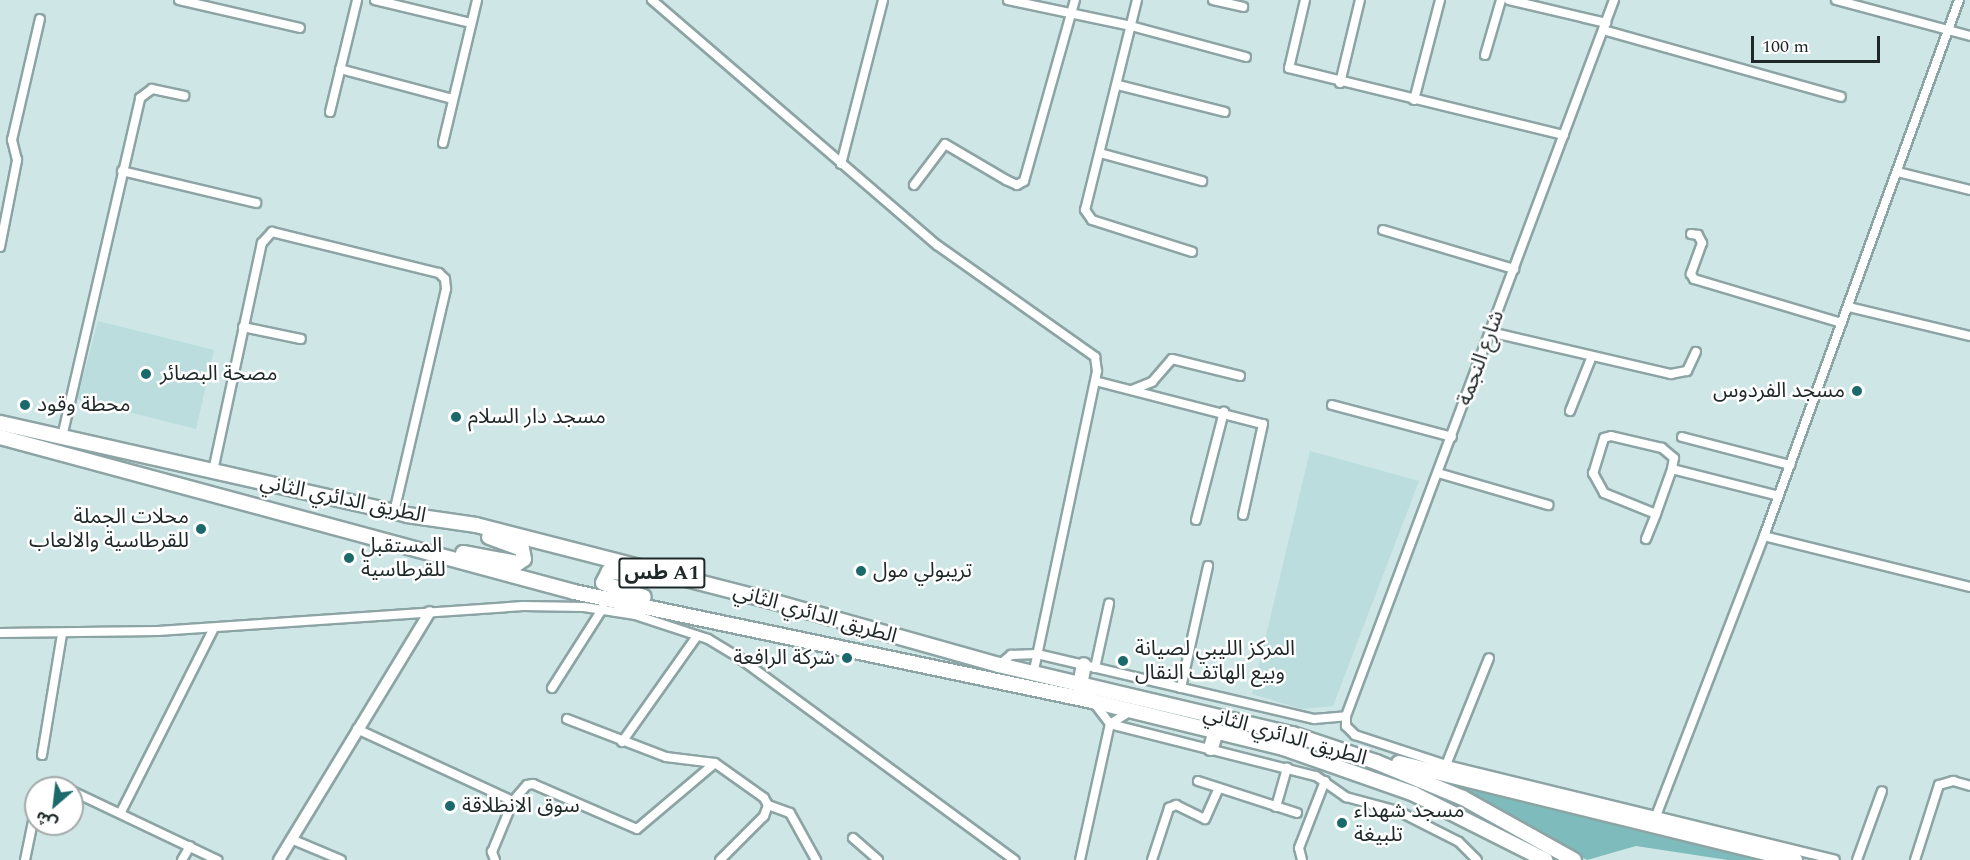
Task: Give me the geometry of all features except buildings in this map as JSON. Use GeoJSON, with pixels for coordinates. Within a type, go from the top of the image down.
{"type":"FeatureCollection","features":[{"type":"Feature","properties":{"kind":"highway","name":"الطريق الدائري الثاني"},"geometry":{"type":"LineString","coordinates":[[0,423],[400,513],[476,525],[771,601],[999,666],[1319,742],[1463,798],[1574,860]]}},
{"type":"Feature","properties":{"kind":"highway","name":"الطريق الدائري الثاني"},"geometry":{"type":"LineString","coordinates":[[0,437],[563,590],[1092,701],[1283,748],[1382,781],[1464,817],[1545,860]]}},
{"type":"Feature","properties":{"kind":"highway"},"geometry":{"type":"LineString","coordinates":[[77,457],[187,481],[470,554],[518,563],[524,559],[522,549],[510,544],[400,513]]}},
{"type":"Feature","properties":{"kind":"highway"},"geometry":{"type":"LineString","coordinates":[[759,630],[731,618],[610,588],[603,577],[612,570],[730,597],[771,601]]}},
{"type":"Feature","properties":{"kind":"highway"},"geometry":{"type":"LineString","coordinates":[[1080,685],[1089,666]]}},
{"type":"Feature","properties":{"kind":"highway"},"geometry":{"type":"LineString","coordinates":[[1211,748],[1216,731]]}},
{"type":"Feature","properties":{"kind":"highway"},"geometry":{"type":"LineString","coordinates":[[1319,742],[1795,860]]}},
{"type":"Feature","properties":{"kind":"street"},"geometry":{"type":"LineString","coordinates":[[179,0],[300,27]]}},
{"type":"Feature","properties":{"kind":"street"},"geometry":{"type":"LineString","coordinates":[[330,112],[357,0]]}},
{"type":"Feature","properties":{"kind":"street"},"geometry":{"type":"LineString","coordinates":[[375,0],[471,23]]}},
{"type":"Feature","properties":{"kind":"street"},"geometry":{"type":"LineString","coordinates":[[443,143],[477,0]]}},
{"type":"Feature","properties":{"kind":"street"},"geometry":{"type":"LineString","coordinates":[[652,0],[938,245],[1083,346],[1098,364],[1033,674]]}},
{"type":"Feature","properties":{"kind":"street"},"geometry":{"type":"LineString","coordinates":[[841,164],[883,0]]}},
{"type":"Feature","properties":{"kind":"street"},"geometry":{"type":"LineString","coordinates":[[1008,0],[1131,26],[1246,57]]}},
{"type":"Feature","properties":{"kind":"street"},"geometry":{"type":"LineString","coordinates":[[914,185],[945,144],[1006,180],[1017,185],[1024,181],[1075,0]]}},
{"type":"Feature","properties":{"kind":"street"},"geometry":{"type":"LineString","coordinates":[[1137,0],[1118,85],[1087,203],[1088,216],[1192,252]]}},
{"type":"Feature","properties":{"kind":"street"},"geometry":{"type":"LineString","coordinates":[[1213,0],[1242,7]]}},
{"type":"Feature","properties":{"kind":"street"},"geometry":{"type":"LineString","coordinates":[[1305,0],[1289,68],[1564,135]]}},
{"type":"Feature","properties":{"kind":"street"},"geometry":{"type":"LineString","coordinates":[[1340,82],[1360,0]]}},
{"type":"Feature","properties":{"kind":"street"},"geometry":{"type":"LineString","coordinates":[[1414,100],[1440,0]]}},
{"type":"Feature","properties":{"kind":"street"},"geometry":{"type":"LineString","coordinates":[[1485,55],[1502,0]]}},
{"type":"Feature","properties":{"kind":"street"},"geometry":{"type":"LineString","coordinates":[[1509,0],[1841,97]]}},
{"type":"Feature","properties":{"kind":"street","name":"شارع النجمة"},"geometry":{"type":"LineString","coordinates":[[1346,716],[1614,0]]}},
{"type":"Feature","properties":{"kind":"street"},"geometry":{"type":"LineString","coordinates":[[1836,0],[1861,3],[1970,36]]}},
{"type":"Feature","properties":{"kind":"street"},"geometry":{"type":"LineString","coordinates":[[1656,816],[1779,496],[1959,0]]}},
{"type":"Feature","properties":{"kind":"street"},"geometry":{"type":"LineString","coordinates":[[0,247],[16,160],[12,140],[40,19]]}},
{"type":"Feature","properties":{"kind":"street"},"geometry":{"type":"LineString","coordinates":[[340,69],[453,99]]}},
{"type":"Feature","properties":{"kind":"street"},"geometry":{"type":"LineString","coordinates":[[1118,85],[1226,112]]}},
{"type":"Feature","properties":{"kind":"street"},"geometry":{"type":"LineString","coordinates":[[62,438],[140,98],[152,89],[184,96]]}},
{"type":"Feature","properties":{"kind":"street"},"geometry":{"type":"LineString","coordinates":[[1101,153],[1202,180]]}},
{"type":"Feature","properties":{"kind":"street"},"geometry":{"type":"LineString","coordinates":[[122,171],[256,203]]}},
{"type":"Feature","properties":{"kind":"street"},"geometry":{"type":"LineString","coordinates":[[1898,172],[1970,190]]}},
{"type":"Feature","properties":{"kind":"street"},"geometry":{"type":"LineString","coordinates":[[1383,230],[1514,269]]}},
{"type":"Feature","properties":{"kind":"street"},"geometry":{"type":"LineString","coordinates":[[213,471],[262,243],[272,232],[439,273],[445,279],[446,289],[400,513]]}},
{"type":"Feature","properties":{"kind":"street"},"geometry":{"type":"LineString","coordinates":[[1691,234],[1698,236],[1702,243],[1691,274],[1694,279],[1842,323]]}},
{"type":"Feature","properties":{"kind":"street"},"geometry":{"type":"LineString","coordinates":[[1849,307],[1970,336]]}},
{"type":"Feature","properties":{"kind":"street"},"geometry":{"type":"LineString","coordinates":[[243,327],[301,339]]}},
{"type":"Feature","properties":{"kind":"street"},"geometry":{"type":"LineString","coordinates":[[1490,332],[1678,374],[1687,371],[1696,352]]}},
{"type":"Feature","properties":{"kind":"street"},"geometry":{"type":"LineString","coordinates":[[1570,411],[1592,356]]}},
{"type":"Feature","properties":{"kind":"street"},"geometry":{"type":"LineString","coordinates":[[1131,390],[1152,382],[1172,359],[1240,376]]}},
{"type":"Feature","properties":{"kind":"street"},"geometry":{"type":"LineString","coordinates":[[1095,381],[1259,421],[1264,426],[1243,514]]}},
{"type":"Feature","properties":{"kind":"street"},"geometry":{"type":"LineString","coordinates":[[1332,405],[1452,437]]}},
{"type":"Feature","properties":{"kind":"street"},"geometry":{"type":"LineString","coordinates":[[1196,520],[1224,412]]}},
{"type":"Feature","properties":{"kind":"street"},"geometry":{"type":"LineString","coordinates":[[1646,539],[1656,513],[1672,469],[1674,458],[1662,448],[1611,436],[1602,442],[1593,473],[1604,493],[1656,513]]}},
{"type":"Feature","properties":{"kind":"street"},"geometry":{"type":"LineString","coordinates":[[1682,437],[1790,465]]}},
{"type":"Feature","properties":{"kind":"street"},"geometry":{"type":"LineString","coordinates":[[1672,469],[1779,496]]}},
{"type":"Feature","properties":{"kind":"street"},"geometry":{"type":"LineString","coordinates":[[1438,473],[1548,504]]}},
{"type":"Feature","properties":{"kind":"street"},"geometry":{"type":"LineString","coordinates":[[1764,536],[1970,587]]}},
{"type":"Feature","properties":{"kind":"street"},"geometry":{"type":"LineString","coordinates":[[1181,688],[1208,566]]}},
{"type":"Feature","properties":{"kind":"street"},"geometry":{"type":"LineString","coordinates":[[1089,666],[1109,604]]}},
{"type":"Feature","properties":{"kind":"street"},"geometry":{"type":"LineString","coordinates":[[0,633],[62,634],[214,628],[523,606],[603,609],[697,636],[718,645],[777,683],[1014,860]]}},
{"type":"Feature","properties":{"kind":"street"},"geometry":{"type":"LineString","coordinates":[[552,688],[603,609]]}},
{"type":"Feature","properties":{"kind":"street"},"geometry":{"type":"LineString","coordinates":[[279,860],[430,612]]}},
{"type":"Feature","properties":{"kind":"street"},"geometry":{"type":"LineString","coordinates":[[121,812],[214,628]]}},
{"type":"Feature","properties":{"kind":"street"},"geometry":{"type":"LineString","coordinates":[[42,755],[62,634]]}},
{"type":"Feature","properties":{"kind":"street"},"geometry":{"type":"LineString","coordinates":[[622,742],[697,636]]}},
{"type":"Feature","properties":{"kind":"street"},"geometry":{"type":"LineString","coordinates":[[999,666],[1011,655],[1037,654],[1314,719],[1346,716],[1347,729],[1355,735],[1446,765],[1835,860]]}},
{"type":"Feature","properties":{"kind":"street"},"geometry":{"type":"LineString","coordinates":[[1446,765],[1490,658]]}},
{"type":"Feature","properties":{"kind":"street"},"geometry":{"type":"LineString","coordinates":[[1092,701],[1110,724],[1287,768],[1325,781],[1346,797],[1389,807],[1465,847],[1477,860]]}},
{"type":"Feature","properties":{"kind":"street"},"geometry":{"type":"LineString","coordinates":[[1080,860],[1110,724],[1132,711]]}},
{"type":"Feature","properties":{"kind":"street"},"geometry":{"type":"LineString","coordinates":[[567,719],[622,742],[676,760],[715,764],[764,798],[768,805],[790,813],[816,860]]}},
{"type":"Feature","properties":{"kind":"street"},"geometry":{"type":"LineString","coordinates":[[357,729],[513,801]]}},
{"type":"Feature","properties":{"kind":"street"},"geometry":{"type":"LineString","coordinates":[[495,860],[492,852],[513,801],[523,787],[533,784],[637,829],[715,764]]}},
{"type":"Feature","properties":{"kind":"street"},"geometry":{"type":"LineString","coordinates":[[1275,807],[1287,768]]}},
{"type":"Feature","properties":{"kind":"street"},"geometry":{"type":"LineString","coordinates":[[1198,781],[1218,790],[1297,813]]}},
{"type":"Feature","properties":{"kind":"street"},"geometry":{"type":"LineString","coordinates":[[1302,860],[1299,848],[1325,781]]}},
{"type":"Feature","properties":{"kind":"street"},"geometry":{"type":"LineString","coordinates":[[1915,860],[1939,785],[1953,781],[1970,786]]}},
{"type":"Feature","properties":{"kind":"street"},"geometry":{"type":"LineString","coordinates":[[1152,860],[1169,808],[1181,807],[1204,819],[1218,790]]}},
{"type":"Feature","properties":{"kind":"street"},"geometry":{"type":"LineString","coordinates":[[1857,860],[1882,791]]}},
{"type":"Feature","properties":{"kind":"street"},"geometry":{"type":"LineString","coordinates":[[84,796],[217,860]]}},
{"type":"Feature","properties":{"kind":"street"},"geometry":{"type":"LineString","coordinates":[[720,860],[764,816],[768,805]]}},
{"type":"Feature","properties":{"kind":"street"},"geometry":{"type":"LineString","coordinates":[[25,860],[30,836]]}},
{"type":"Feature","properties":{"kind":"street"},"geometry":{"type":"LineString","coordinates":[[853,838],[878,860]]}},
{"type":"Feature","properties":{"kind":"street"},"geometry":{"type":"LineString","coordinates":[[291,839],[341,860]]}},
{"type":"Feature","properties":{"kind":"street"},"geometry":{"type":"LineString","coordinates":[[182,860],[190,846]]}},
{"type":"Feature","properties":{"kind":"shaded area","name":"مصحة البصائر"},"geometry":{"type":"Polygon","coordinates":[[[98,321],[214,350],[196,429],[77,399],[98,321]]]}},
{"type":"Feature","properties":{"kind":"shaded area"},"geometry":{"type":"Polygon","coordinates":[[[1310,451],[1419,481],[1333,706],[1302,709],[1252,694],[1310,451]]]}},
{"type":"Feature","properties":{"kind":"shaded area"},"geometry":{"type":"Polygon","coordinates":[[[1447,782],[1770,860],[1728,860],[1636,846],[1587,860],[1447,782]]]}},
{"type":"Feature","properties":{"kind":"place","name":"مصحة البصائر"},"geometry":{"type":"Point","coordinates":[146,374]}},
{"type":"Feature","properties":{"kind":"place","name":"مسجد الفردوس"},"geometry":{"type":"Point","coordinates":[1857,391]}},
{"type":"Feature","properties":{"kind":"place","name":"محطة وقود"},"geometry":{"type":"Point","coordinates":[25,405]}},
{"type":"Feature","properties":{"kind":"place","name":"مسجد دار السلام"},"geometry":{"type":"Point","coordinates":[456,417]}},
{"type":"Feature","properties":{"kind":"place","name":"محلات الجملة للقرطاسية والالعاب"},"geometry":{"type":"Point","coordinates":[201,529]}},
{"type":"Feature","properties":{"kind":"place","name":"المستقبل للقرطاسية"},"geometry":{"type":"Point","coordinates":[349,558]}},
{"type":"Feature","properties":{"kind":"place","name":"تريبولي مول"},"geometry":{"type":"Point","coordinates":[861,571]}},
{"type":"Feature","properties":{"kind":"place","name":"شركة الرافعة"},"geometry":{"type":"Point","coordinates":[847,658]}},
{"type":"Feature","properties":{"kind":"place","name":"المركز الليبي لصيانة وبيع الهاتف النقال"},"geometry":{"type":"Point","coordinates":[1123,661]}},
{"type":"Feature","properties":{"kind":"place","name":"سوق الانطلاقة"},"geometry":{"type":"Point","coordinates":[450,806]}},
{"type":"Feature","properties":{"kind":"place","name":"مسجد شهداء تلبيغة"},"geometry":{"type":"Point","coordinates":[1342,823]}}]}
